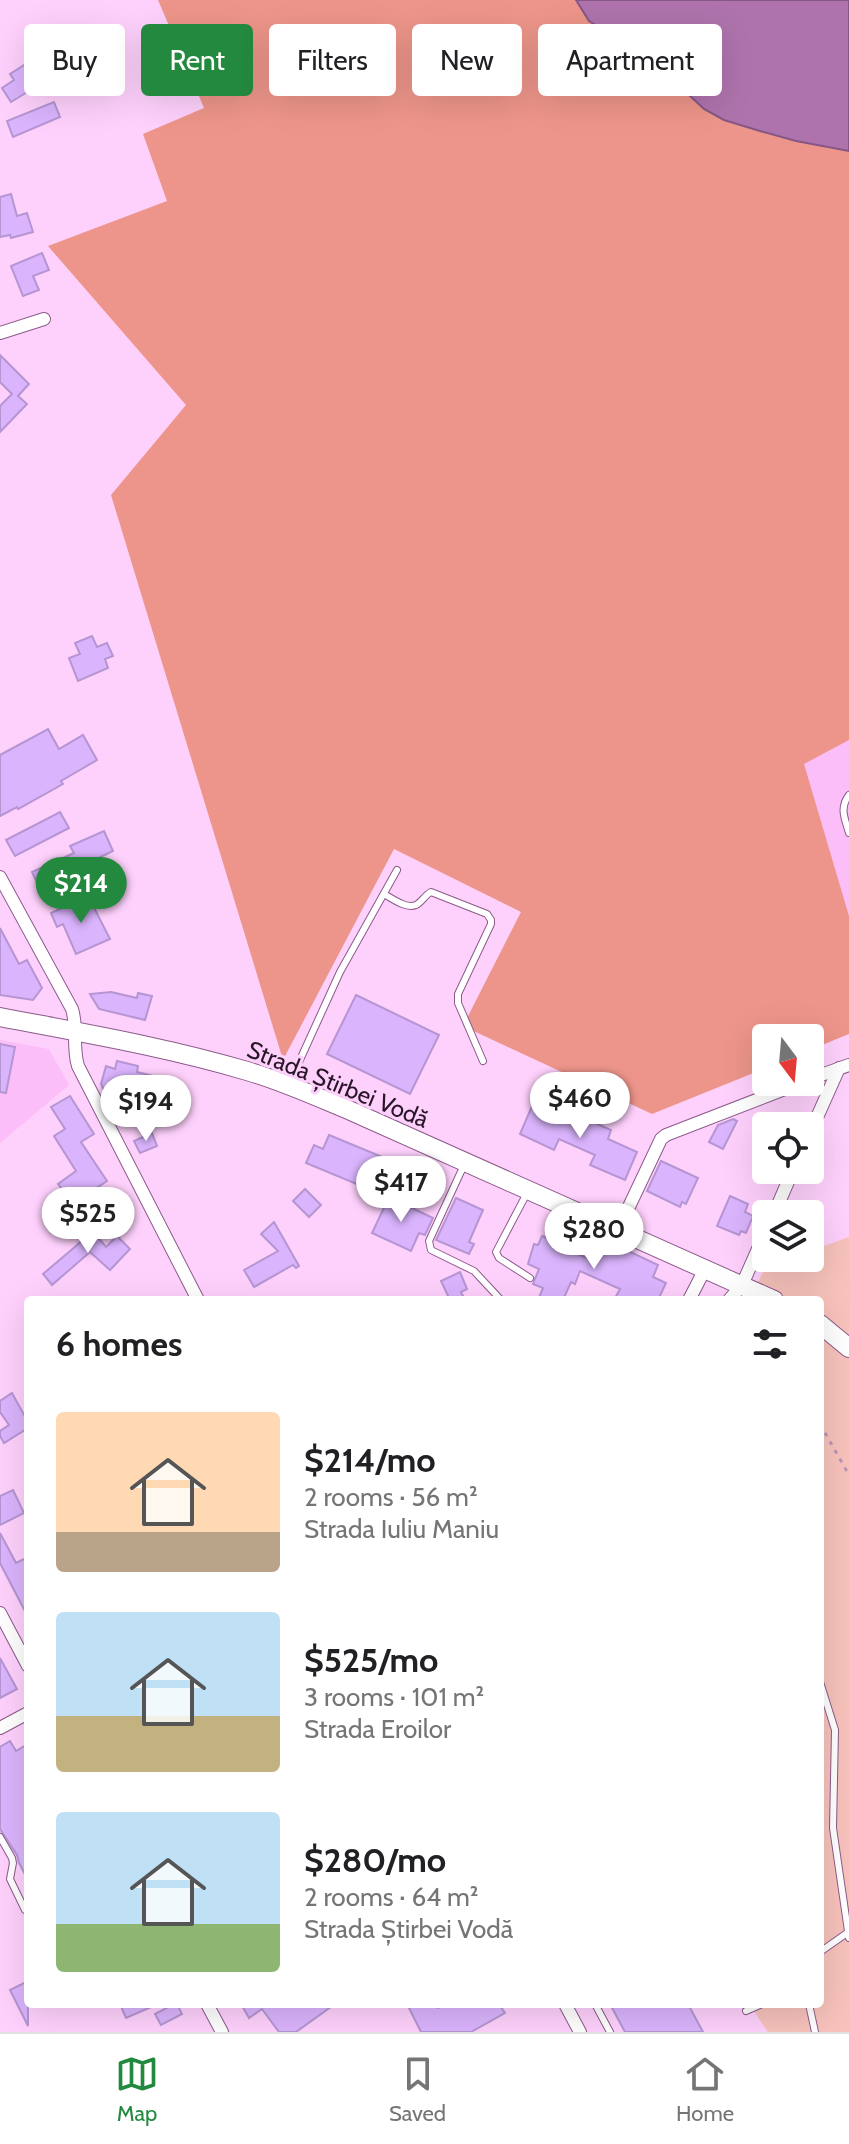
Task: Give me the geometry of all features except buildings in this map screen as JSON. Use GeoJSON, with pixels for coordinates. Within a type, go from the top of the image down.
{"type":"FeatureCollection","features":[{"type":"Feature","properties":{"kind":"street"},"geometry":{"type":"LineString","coordinates":[[0,333],[44,319]]}},
{"type":"Feature","properties":{"kind":"street"},"geometry":{"type":"LineString","coordinates":[[0,877],[72,1009],[77,1031],[74,1044],[78,1066],[196,1296]]}},
{"type":"Feature","properties":{"kind":"street","name":"Strada Știrbei Vodă"},"geometry":{"type":"LineString","coordinates":[[0,1017],[77,1031],[250,1071],[465,1162],[765,1296]]}},
{"type":"Feature","properties":{"kind":"street"},"geometry":{"type":"LineString","coordinates":[[824,1074],[844,1067]]}},
{"type":"Feature","properties":{"kind":"street"},"geometry":{"type":"LineString","coordinates":[[821,1112],[844,1067]]}},
{"type":"Feature","properties":{"kind":"street"},"geometry":{"type":"LineString","coordinates":[[618,1230],[661,1139],[767,1096]]}},
{"type":"Feature","properties":{"kind":"street"},"geometry":{"type":"LineString","coordinates":[[732,1296],[742,1285],[752,1262]]}},
{"type":"Feature","properties":{"kind":"street"},"geometry":{"type":"LineString","coordinates":[[691,1296],[705,1269]]}},
{"type":"Feature","properties":{"kind":"street"},"geometry":{"type":"LineString","coordinates":[[824,1327],[849,1348]]}},
{"type":"Feature","properties":{"kind":"street"},"geometry":{"type":"LineString","coordinates":[[0,1613],[24,1658]]}},
{"type":"Feature","properties":{"kind":"street"},"geometry":{"type":"LineString","coordinates":[[0,1728],[24,1715]]}},
{"type":"Feature","properties":{"kind":"street"},"geometry":{"type":"LineString","coordinates":[[209,2008],[222,2032]]}},
{"type":"Feature","properties":{"kind":"street"},"geometry":{"type":"LineString","coordinates":[[567,2008],[580,2032]]}},
{"type":"Feature","properties":{"kind":"lane"},"geometry":{"type":"LineString","coordinates":[[849,795],[843,804],[849,833]]}},
{"type":"Feature","properties":{"kind":"lane"},"geometry":{"type":"LineString","coordinates":[[288,1085],[340,972],[397,870]]}},
{"type":"Feature","properties":{"kind":"lane"},"geometry":{"type":"LineString","coordinates":[[384,894],[412,906],[431,892],[487,914],[491,920],[458,994],[458,1003],[483,1061]]}},
{"type":"Feature","properties":{"kind":"lane"},"geometry":{"type":"LineString","coordinates":[[465,1162],[429,1246],[431,1250],[474,1271],[497,1296]]}},
{"type":"Feature","properties":{"kind":"lane"},"geometry":{"type":"LineString","coordinates":[[528,1190],[496,1252],[499,1258],[530,1278]]}},
{"type":"Feature","properties":{"kind":"lane"},"geometry":{"type":"LineString","coordinates":[[824,1695],[835,1730],[833,1828],[848,1935],[824,1950]]}},
{"type":"Feature","properties":{"kind":"lane"},"geometry":{"type":"LineString","coordinates":[[0,1837],[12,1858],[10,1879],[24,1905]]}},
{"type":"Feature","properties":{"kind":"lane"},"geometry":{"type":"LineString","coordinates":[[597,2008],[610,2032]]}},
{"type":"Feature","properties":{"kind":"lane"},"geometry":{"type":"LineString","coordinates":[[746,2011],[753,2008]]}},
{"type":"Feature","properties":{"kind":"lane"},"geometry":{"type":"LineString","coordinates":[[810,2008],[815,2032]]}},
{"type":"Feature","properties":{"kind":"path"},"geometry":{"type":"LineString","coordinates":[[824,1431],[849,1475]]}},
{"type":"Feature","properties":{"kind":"shaded area"},"geometry":{"type":"Polygon","coordinates":[[[158,0],[576,0],[594,24],[538,24],[538,96],[690,96],[704,109],[724,120],[796,141],[849,151],[849,740],[804,764],[849,916],[849,1034],[824,1044],[824,1024],[752,1024],[752,1074],[652,1114],[463,1026],[521,912],[394,849],[283,1060],[111,495],[186,405],[48,246],[167,201],[143,134],[204,108],[199,96],[253,96],[253,24],[168,24],[158,0]]]}},
{"type":"Feature","properties":{"kind":"shaded area"},"geometry":{"type":"Polygon","coordinates":[[[576,0],[849,0],[849,151],[796,141],[724,120],[704,109],[690,96],[722,96],[722,24],[594,24],[576,0]]]}},
{"type":"Feature","properties":{"kind":"shaded area"},"geometry":{"type":"Polygon","coordinates":[[[849,740],[849,916],[803,764],[849,740]]]}},
{"type":"Feature","properties":{"kind":"shaded area"},"geometry":{"type":"Polygon","coordinates":[[[0,1040],[49,1049],[69,1085],[0,1143],[0,1040]]]}},
{"type":"Feature","properties":{"kind":"shaded area"},"geometry":{"type":"Polygon","coordinates":[[[849,1237],[849,2032],[768,2032],[752,2008],[824,2008],[824,1296],[751,1296],[763,1272],[824,1272],[824,1246],[849,1237]]]}}]}
